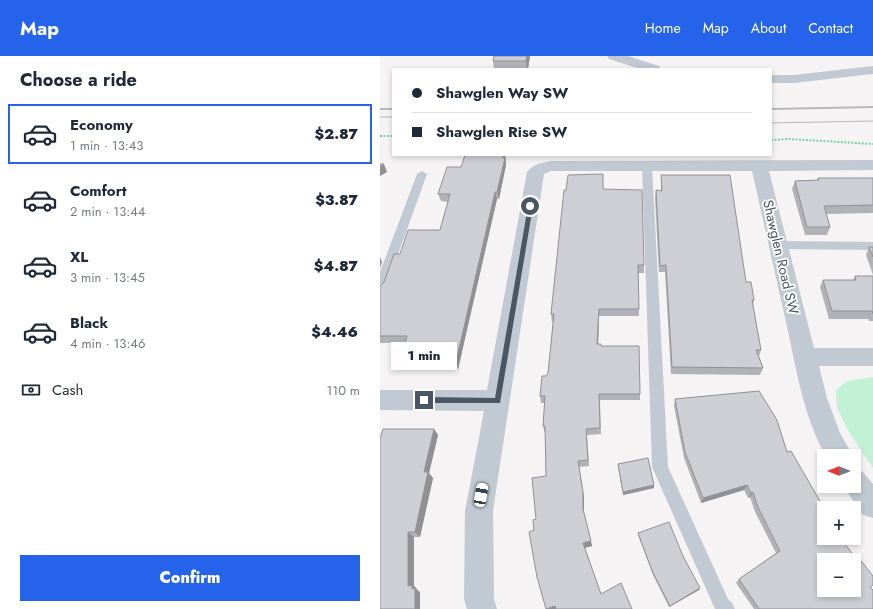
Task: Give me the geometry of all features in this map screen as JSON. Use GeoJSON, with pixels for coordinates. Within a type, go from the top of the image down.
{"type":"FeatureCollection","features":[{"type":"Feature","properties":{"kind":"street"},"geometry":{"type":"LineString","coordinates":[[614,56],[651,68]]}},
{"type":"Feature","properties":{"kind":"street"},"geometry":{"type":"LineString","coordinates":[[772,71],[832,61]]}},
{"type":"Feature","properties":{"kind":"street"},"geometry":{"type":"LineString","coordinates":[[772,79],[794,79],[873,70]]}},
{"type":"Feature","properties":{"kind":"street"},"geometry":{"type":"LineString","coordinates":[[482,609],[479,599],[479,511],[536,172],[540,169],[551,166],[873,165]]}},
{"type":"Feature","properties":{"kind":"street","name":"Shawglen Road SW"},"geometry":{"type":"LineString","coordinates":[[759,166],[815,398],[830,439],[836,449]]}},
{"type":"Feature","properties":{"kind":"street"},"geometry":{"type":"LineString","coordinates":[[804,357],[873,357]]}},
{"type":"Feature","properties":{"kind":"street"},"geometry":{"type":"LineString","coordinates":[[380,400],[498,401]]}},
{"type":"Feature","properties":{"kind":"street"},"geometry":{"type":"LineString","coordinates":[[861,490],[873,505]]}},
{"type":"Feature","properties":{"kind":"lane"},"geometry":{"type":"LineString","coordinates":[[647,166],[660,467],[722,605],[726,609]]}},
{"type":"Feature","properties":{"kind":"lane"},"geometry":{"type":"LineString","coordinates":[[380,288],[422,174]]}},
{"type":"Feature","properties":{"kind":"lane"},"geometry":{"type":"LineString","coordinates":[[778,245],[873,246]]}},
{"type":"Feature","properties":{"kind":"path"},"geometry":{"type":"LineString","coordinates":[[380,136],[392,136]]}},
{"type":"Feature","properties":{"kind":"path"},"geometry":{"type":"LineString","coordinates":[[772,140],[788,139],[873,144]]}},
{"type":"Feature","properties":{"kind":"green space"},"geometry":{"type":"Polygon","coordinates":[[[873,377],[873,468],[850,434],[837,408],[836,390],[847,381],[873,377]]]}},
{"type":"Feature","properties":{"kind":"building"},"geometry":{"type":"Polygon","coordinates":[[[494,56],[527,56],[526,61],[493,61],[494,56]]]}},
{"type":"Feature","properties":{"kind":"building"},"geometry":{"type":"Polygon","coordinates":[[[465,156],[504,156],[503,158],[505,158],[497,192],[495,192],[456,362],[399,363],[407,336],[380,336],[380,286],[384,282],[394,254],[400,254],[408,230],[440,230],[450,194],[438,194],[447,167],[461,167],[465,156]]]}},
{"type":"Feature","properties":{"kind":"building"},"geometry":{"type":"Polygon","coordinates":[[[603,174],[603,189],[642,190],[644,265],[638,265],[639,309],[599,309],[597,344],[601,344],[601,346],[639,346],[640,394],[599,394],[600,428],[586,429],[588,460],[578,461],[583,492],[583,509],[591,541],[583,543],[601,594],[621,583],[632,609],[556,609],[555,606],[546,609],[537,577],[529,532],[534,530],[533,520],[536,519],[532,478],[546,476],[545,426],[543,426],[545,396],[540,396],[542,376],[546,376],[548,373],[554,314],[551,314],[564,190],[566,190],[568,175],[603,174]]]}},
{"type":"Feature","properties":{"kind":"building"},"geometry":{"type":"Polygon","coordinates":[[[661,175],[730,175],[746,282],[751,282],[754,300],[752,300],[761,350],[756,350],[763,368],[672,367],[666,265],[660,266],[656,190],[662,191],[661,175]]]}},
{"type":"Feature","properties":{"kind":"building"},"geometry":{"type":"Polygon","coordinates":[[[818,178],[873,178],[873,205],[824,206],[830,227],[807,227],[795,181],[819,180],[818,178]]]}},
{"type":"Feature","properties":{"kind":"building"},"geometry":{"type":"Polygon","coordinates":[[[869,247],[873,247],[873,257],[869,247]]]}},
{"type":"Feature","properties":{"kind":"building"},"geometry":{"type":"Polygon","coordinates":[[[855,276],[873,276],[873,314],[872,311],[832,311],[823,280],[856,280],[855,276]]]}},
{"type":"Feature","properties":{"kind":"building"},"geometry":{"type":"Polygon","coordinates":[[[759,391],[777,420],[787,452],[791,451],[820,501],[817,501],[817,545],[846,545],[852,553],[817,553],[817,597],[861,597],[861,561],[873,576],[873,585],[870,587],[873,590],[873,609],[759,609],[739,579],[780,551],[758,507],[753,492],[751,493],[747,485],[703,498],[685,452],[675,399],[759,391]]]}},
{"type":"Feature","properties":{"kind":"building"},"geometry":{"type":"Polygon","coordinates":[[[383,429],[434,429],[424,472],[428,472],[415,532],[408,532],[408,586],[412,585],[412,589],[415,588],[415,609],[380,609],[380,438],[383,429]]]}},
{"type":"Feature","properties":{"kind":"building"},"geometry":{"type":"Polygon","coordinates":[[[648,458],[654,485],[623,492],[618,464],[648,458]]]}},
{"type":"Feature","properties":{"kind":"building"},"geometry":{"type":"Polygon","coordinates":[[[669,522],[683,556],[700,588],[670,606],[653,573],[638,533],[669,522]]]}},
{"type":"Feature","properties":{"kind":"tram line"},"geometry":{"type":"LineString","coordinates":[[380,117],[392,117]]}},
{"type":"Feature","properties":{"kind":"tram line"},"geometry":{"type":"LineString","coordinates":[[772,123],[873,121]]}},
{"type":"Feature","properties":{"kind":"railway"},"geometry":{"type":"LineString","coordinates":[[772,109],[873,107]]}},
{"type":"Feature","properties":{"kind":"railway"},"geometry":{"type":"LineString","coordinates":[[380,109],[392,109]]}},
{"type":"Feature","properties":{"kind":"route"},"geometry":{"type":"LineString","coordinates":[[424,400],[498,401],[530,206]]}}]}
